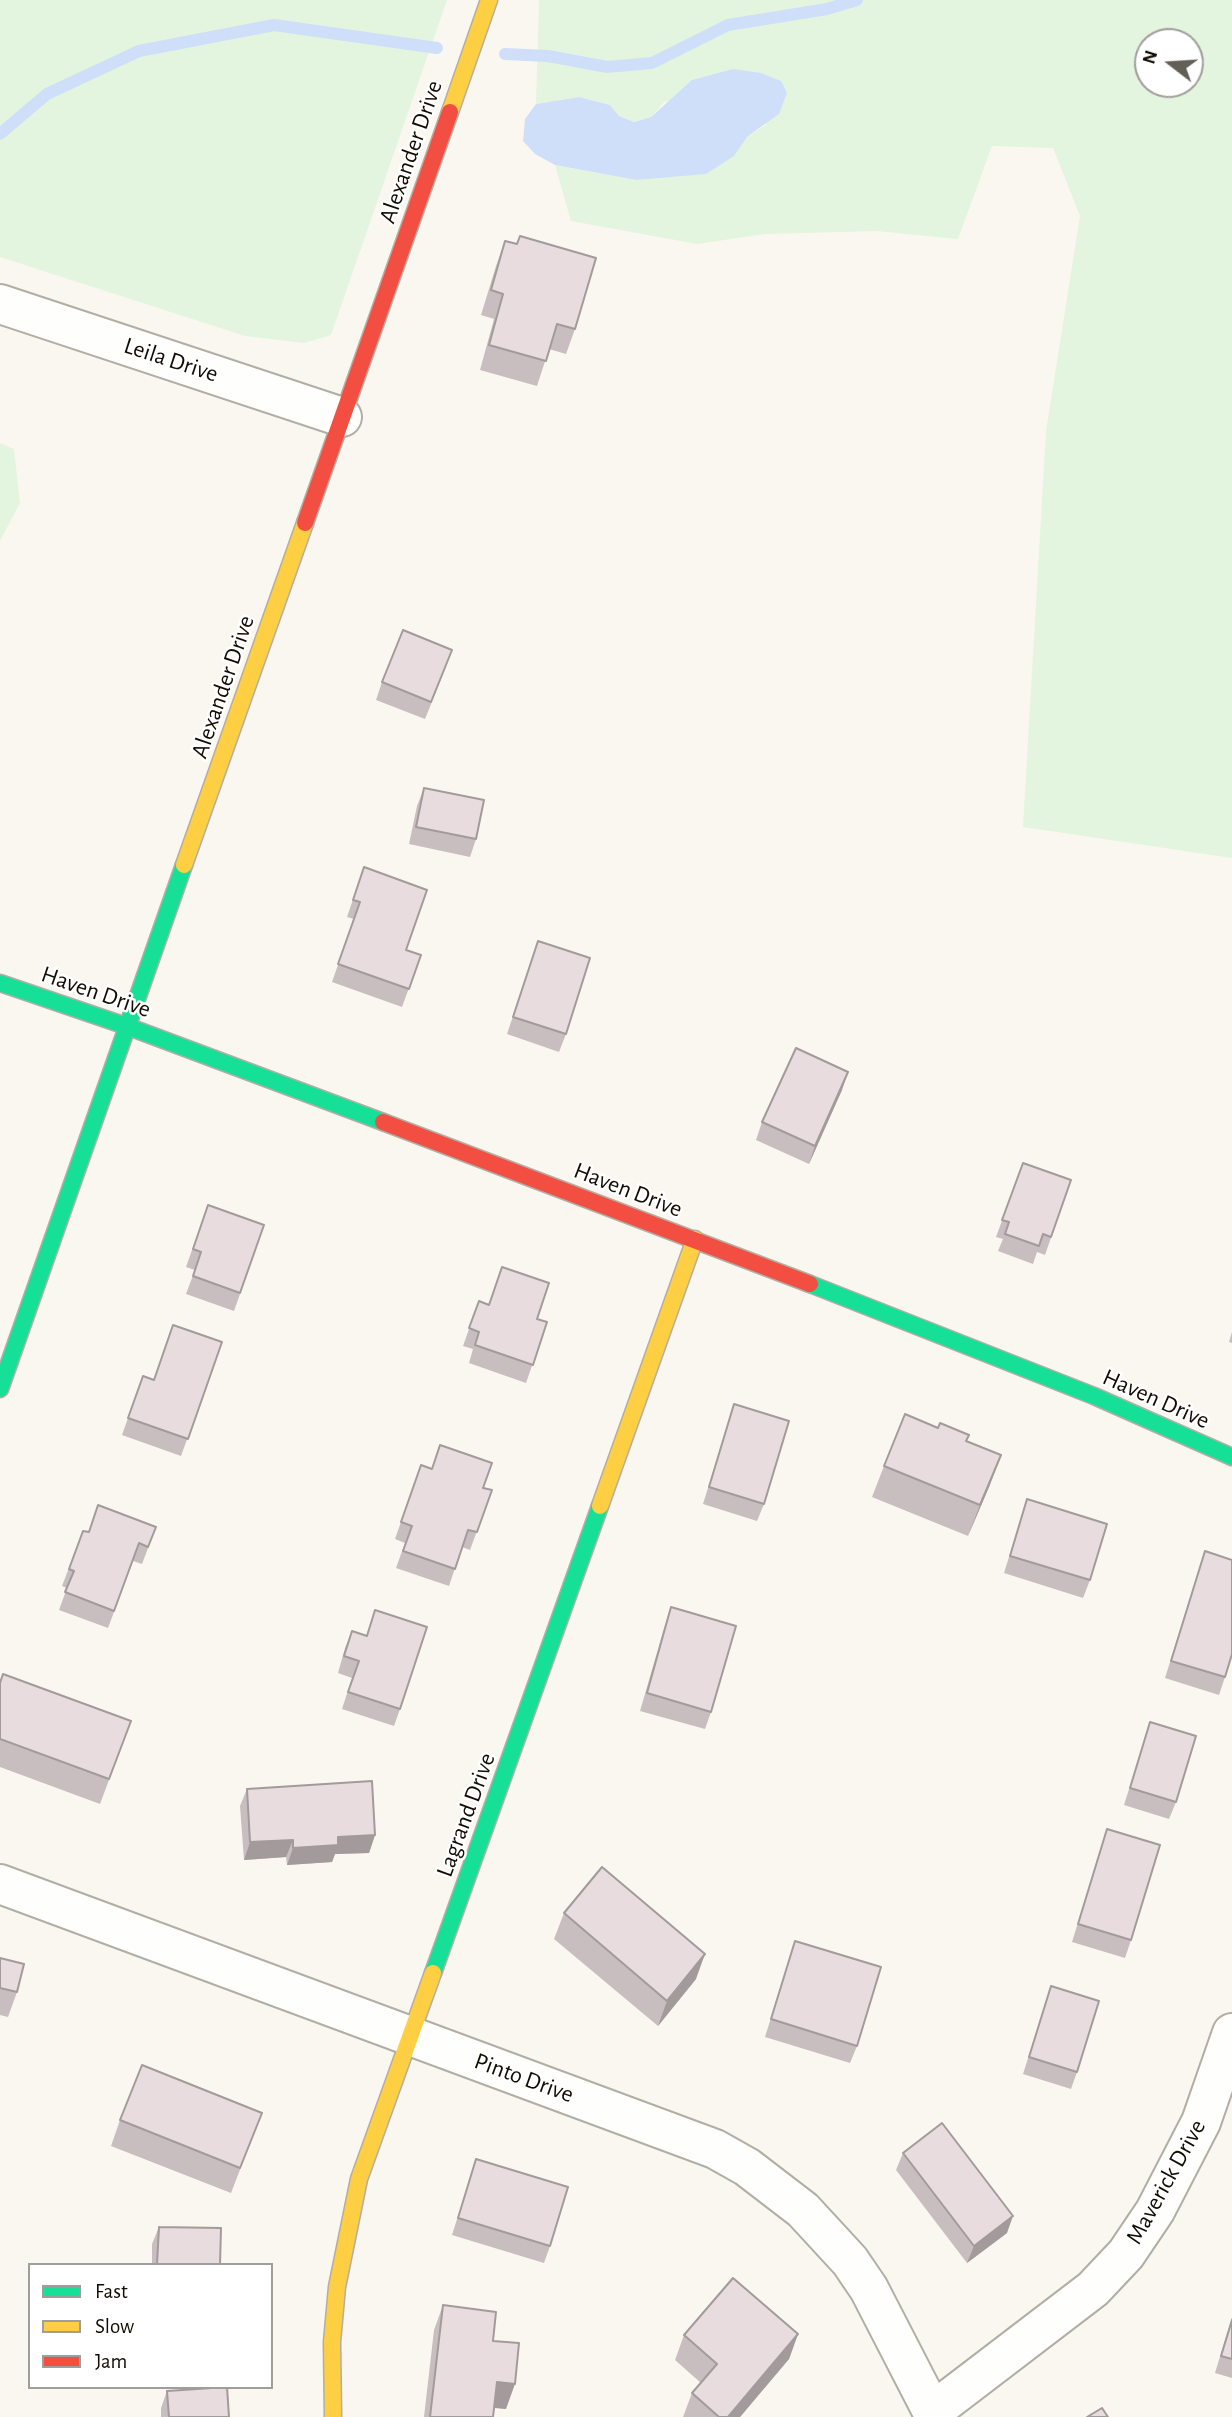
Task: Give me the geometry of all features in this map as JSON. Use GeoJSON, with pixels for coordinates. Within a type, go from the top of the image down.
{"type":"FeatureCollection","features":[{"type":"Feature","properties":{"kind":"street","name":"Alexander Drive"},"geometry":{"type":"LineString","coordinates":[[0,1389],[489,0]]}},
{"type":"Feature","properties":{"kind":"street","name":"Leila Drive"},"geometry":{"type":"LineString","coordinates":[[0,304],[342,417]]}},
{"type":"Feature","properties":{"kind":"street","name":"Haven Drive"},"geometry":{"type":"LineString","coordinates":[[0,983],[129,1027],[695,1239],[1094,1396],[1232,1457]]}},
{"type":"Feature","properties":{"kind":"street","name":"Lagrand Drive"},"geometry":{"type":"LineString","coordinates":[[333,2417],[332,2342],[345,2232],[359,2179],[695,1239]]}},
{"type":"Feature","properties":{"kind":"street","name":"Pinto Drive"},"geometry":{"type":"LineString","coordinates":[[0,1884],[715,2149],[776,2187],[803,2210],[850,2261],[869,2289],[934,2414]]}},
{"type":"Feature","properties":{"kind":"street","name":"Maverick Drive"},"geometry":{"type":"LineString","coordinates":[[934,2414],[1093,2289],[1126,2254],[1155,2211],[1201,2122],[1232,2033]]}},
{"type":"Feature","properties":{"kind":"green space"},"geometry":{"type":"Polygon","coordinates":[[[0,0],[447,0],[331,335],[304,343],[245,336],[0,257],[0,0]]]}},
{"type":"Feature","properties":{"kind":"green space"},"geometry":{"type":"Polygon","coordinates":[[[539,0],[1232,0],[1232,858],[1023,827],[1046,431],[1080,216],[1053,148],[992,146],[958,239],[876,231],[765,234],[697,244],[571,221],[555,165],[636,180],[734,156],[748,136],[767,124],[665,101],[651,117],[633,122],[619,116],[610,105],[579,97],[536,104],[539,0]]]}},
{"type":"Feature","properties":{"kind":"green space"},"geometry":{"type":"Polygon","coordinates":[[[0,443],[14,449],[20,503],[0,541],[0,443]]]}},
{"type":"Feature","properties":{"kind":"water"},"geometry":{"type":"Polygon","coordinates":[[[733,69],[761,73],[781,81],[787,93],[779,114],[748,136],[734,156],[706,174],[636,180],[555,165],[535,154],[523,141],[525,119],[536,104],[579,97],[610,105],[619,116],[634,122],[651,117],[692,80],[733,69]]]}},
{"type":"Feature","properties":{"kind":"building"},"geometry":{"type":"Polygon","coordinates":[[[520,236],[596,258],[575,329],[557,324],[546,361],[489,345],[503,294],[491,290],[505,241],[517,244],[520,236]]]}},
{"type":"Feature","properties":{"kind":"building"},"geometry":{"type":"Polygon","coordinates":[[[403,630],[452,650],[431,702],[382,682],[403,630]]]}},
{"type":"Feature","properties":{"kind":"building"},"geometry":{"type":"Polygon","coordinates":[[[424,788],[484,800],[476,839],[416,827],[424,788]]]}},
{"type":"Feature","properties":{"kind":"building"},"geometry":{"type":"Polygon","coordinates":[[[364,867],[427,890],[406,950],[421,955],[409,989],[338,964],[360,902],[353,900],[364,867]]]}},
{"type":"Feature","properties":{"kind":"building"},"geometry":{"type":"Polygon","coordinates":[[[538,941],[590,958],[566,1034],[513,1017],[538,941]]]}},
{"type":"Feature","properties":{"kind":"building"},"geometry":{"type":"Polygon","coordinates":[[[796,1048],[848,1072],[815,1146],[762,1122],[796,1048]]]}},
{"type":"Feature","properties":{"kind":"building"},"geometry":{"type":"Polygon","coordinates":[[[1023,1163],[1071,1180],[1051,1237],[1043,1234],[1039,1246],[1005,1234],[1009,1222],[1002,1220],[1023,1163]]]}},
{"type":"Feature","properties":{"kind":"building"},"geometry":{"type":"Polygon","coordinates":[[[208,1205],[264,1225],[240,1293],[193,1276],[201,1252],[193,1249],[208,1205]]]}},
{"type":"Feature","properties":{"kind":"building"},"geometry":{"type":"Polygon","coordinates":[[[502,1267],[549,1283],[537,1319],[547,1322],[533,1365],[475,1345],[479,1332],[469,1328],[479,1301],[489,1305],[502,1267]]]}},
{"type":"Feature","properties":{"kind":"building"},"geometry":{"type":"Polygon","coordinates":[[[173,1325],[222,1342],[188,1439],[128,1418],[143,1376],[154,1380],[173,1325]]]}},
{"type":"Feature","properties":{"kind":"building"},"geometry":{"type":"Polygon","coordinates":[[[734,1404],[789,1421],[764,1504],[709,1487],[734,1404]]]}},
{"type":"Feature","properties":{"kind":"building"},"geometry":{"type":"Polygon","coordinates":[[[905,1414],[938,1428],[940,1423],[969,1435],[966,1441],[1001,1455],[980,1505],[884,1466],[905,1414]]]}},
{"type":"Feature","properties":{"kind":"building"},"geometry":{"type":"Polygon","coordinates":[[[440,1445],[492,1463],[483,1488],[492,1490],[477,1532],[468,1530],[455,1569],[403,1551],[412,1526],[401,1522],[421,1465],[432,1469],[440,1445]]]}},
{"type":"Feature","properties":{"kind":"building"},"geometry":{"type":"Polygon","coordinates":[[[1027,1499],[1107,1524],[1090,1580],[1010,1556],[1027,1499]]]}},
{"type":"Feature","properties":{"kind":"building"},"geometry":{"type":"Polygon","coordinates":[[[98,1505],[156,1527],[148,1547],[139,1543],[114,1611],[65,1592],[74,1571],[69,1569],[83,1531],[89,1532],[98,1505]]]}},
{"type":"Feature","properties":{"kind":"building"},"geometry":{"type":"Polygon","coordinates":[[[1205,1551],[1232,1560],[1232,1654],[1225,1677],[1171,1661],[1205,1551]]]}},
{"type":"Feature","properties":{"kind":"building"},"geometry":{"type":"Polygon","coordinates":[[[671,1607],[736,1626],[711,1712],[647,1693],[671,1607]]]}},
{"type":"Feature","properties":{"kind":"building"},"geometry":{"type":"Polygon","coordinates":[[[375,1610],[427,1627],[400,1709],[348,1692],[359,1661],[344,1656],[352,1631],[367,1636],[375,1610]]]}},
{"type":"Feature","properties":{"kind":"building"},"geometry":{"type":"Polygon","coordinates":[[[3,1674],[131,1721],[109,1779],[0,1739],[0,1683],[3,1674]]]}},
{"type":"Feature","properties":{"kind":"building"},"geometry":{"type":"Polygon","coordinates":[[[1150,1722],[1196,1736],[1176,1802],[1130,1788],[1150,1722]]]}},
{"type":"Feature","properties":{"kind":"building"},"geometry":{"type":"Polygon","coordinates":[[[372,1781],[375,1835],[338,1837],[338,1845],[293,1848],[293,1840],[250,1842],[247,1789],[372,1781]]]}},
{"type":"Feature","properties":{"kind":"building"},"geometry":{"type":"Polygon","coordinates":[[[1107,1829],[1160,1845],[1131,1940],[1078,1924],[1107,1829]]]}},
{"type":"Feature","properties":{"kind":"building"},"geometry":{"type":"Polygon","coordinates":[[[602,1867],[705,1954],[667,2001],[564,1913],[602,1867]]]}},
{"type":"Feature","properties":{"kind":"building"},"geometry":{"type":"Polygon","coordinates":[[[795,1941],[881,1967],[857,2046],[771,2019],[795,1941]]]}},
{"type":"Feature","properties":{"kind":"building"},"geometry":{"type":"Polygon","coordinates":[[[0,1958],[24,1964],[17,1992],[0,1988],[0,1958]]]}},
{"type":"Feature","properties":{"kind":"building"},"geometry":{"type":"Polygon","coordinates":[[[1051,1986],[1099,2001],[1077,2072],[1029,2057],[1051,1986]]]}},
{"type":"Feature","properties":{"kind":"building"},"geometry":{"type":"Polygon","coordinates":[[[142,2065],[262,2113],[240,2168],[120,2120],[142,2065]]]}},
{"type":"Feature","properties":{"kind":"building"},"geometry":{"type":"Polygon","coordinates":[[[942,2123],[1013,2216],[974,2246],[903,2153],[942,2123]]]}},
{"type":"Feature","properties":{"kind":"building"},"geometry":{"type":"Polygon","coordinates":[[[476,2159],[568,2187],[550,2246],[458,2218],[476,2159]]]}},
{"type":"Feature","properties":{"kind":"building"},"geometry":{"type":"Polygon","coordinates":[[[159,2227],[221,2228],[220,2263],[157,2263],[159,2227]]]}},
{"type":"Feature","properties":{"kind":"building"},"geometry":{"type":"Polygon","coordinates":[[[733,2278],[798,2334],[728,2417],[719,2417],[692,2393],[717,2364],[684,2335],[733,2278]]]}},
{"type":"Feature","properties":{"kind":"building"},"geometry":{"type":"Polygon","coordinates":[[[443,2305],[496,2312],[493,2341],[519,2343],[515,2384],[497,2382],[493,2417],[430,2417],[443,2305]]]}},
{"type":"Feature","properties":{"kind":"building"},"geometry":{"type":"Polygon","coordinates":[[[1232,2320],[1232,2359],[1221,2356],[1232,2320]]]}},
{"type":"Feature","properties":{"kind":"building"},"geometry":{"type":"Polygon","coordinates":[[[227,2389],[229,2417],[169,2417],[167,2391],[227,2389]]]}},
{"type":"Feature","properties":{"kind":"building"},"geometry":{"type":"Polygon","coordinates":[[[1102,2408],[1108,2417],[1087,2417],[1102,2408]]]}},
{"type":"Feature","properties":{"kind":"waterway"},"geometry":{"type":"LineString","coordinates":[[505,54],[548,56],[607,67],[652,63],[728,25],[827,9],[857,0]]}},
{"type":"Feature","properties":{"kind":"waterway"},"geometry":{"type":"LineString","coordinates":[[0,134],[47,94],[139,51],[274,25],[437,48]]}},
{"type":"Feature","properties":{"kind":"traffic: fast"},"geometry":{"type":"LineString","coordinates":[[0,1389],[184,865]]}},
{"type":"Feature","properties":{"kind":"traffic: fast"},"geometry":{"type":"LineString","coordinates":[[0,983],[129,1027],[383,1122]]}},
{"type":"Feature","properties":{"kind":"traffic: fast"},"geometry":{"type":"LineString","coordinates":[[810,1284],[1094,1396],[1232,1457]]}},
{"type":"Feature","properties":{"kind":"traffic: fast"},"geometry":{"type":"LineString","coordinates":[[433,1973],[600,1506]]}},
{"type":"Feature","properties":{"kind":"traffic: slow"},"geometry":{"type":"LineString","coordinates":[[450,112],[489,0]]}},
{"type":"Feature","properties":{"kind":"traffic: slow"},"geometry":{"type":"LineString","coordinates":[[184,865],[305,523]]}},
{"type":"Feature","properties":{"kind":"traffic: slow"},"geometry":{"type":"LineString","coordinates":[[600,1506],[695,1239]]}},
{"type":"Feature","properties":{"kind":"traffic: slow"},"geometry":{"type":"LineString","coordinates":[[333,2417],[332,2342],[337,2287],[359,2179],[433,1973]]}},
{"type":"Feature","properties":{"kind":"traffic: jam"},"geometry":{"type":"LineString","coordinates":[[305,523],[450,112]]}},
{"type":"Feature","properties":{"kind":"traffic: jam"},"geometry":{"type":"LineString","coordinates":[[383,1122],[810,1284]]}}]}
